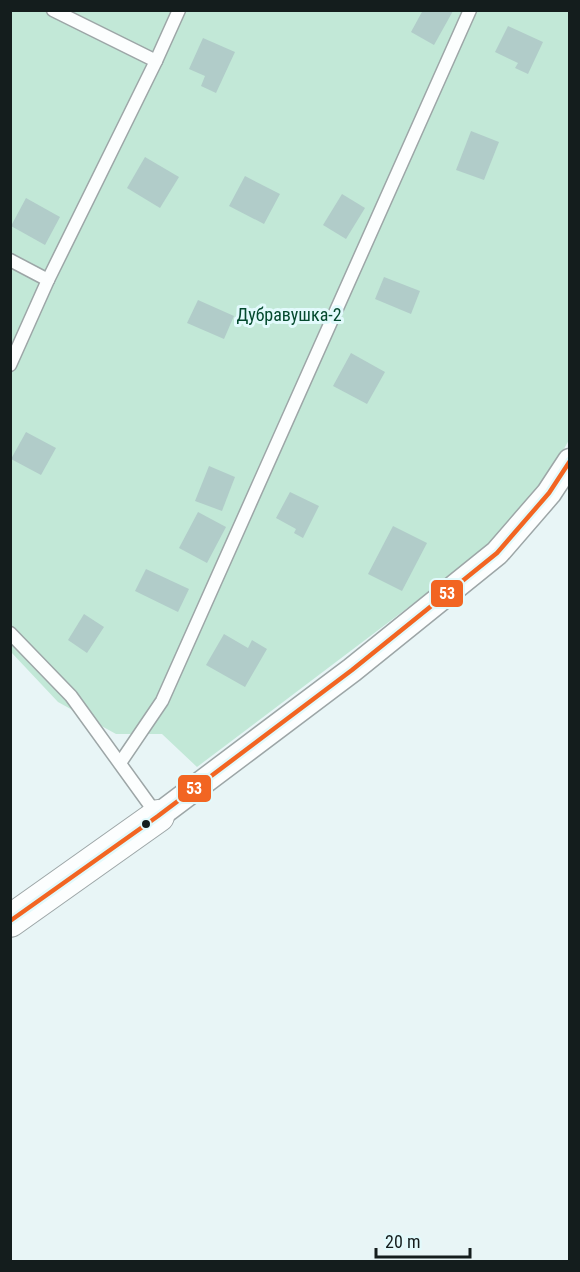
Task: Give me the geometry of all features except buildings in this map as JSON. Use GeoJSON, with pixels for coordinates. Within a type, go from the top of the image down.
{"type":"FeatureCollection","features":[{"type":"Feature","properties":{"kind":"street"},"geometry":{"type":"LineString","coordinates":[[10,921],[158,816],[352,670],[497,553],[549,493],[570,461]]}},
{"type":"Feature","properties":{"kind":"lane"},"geometry":{"type":"LineString","coordinates":[[53,10],[156,61]]}},
{"type":"Feature","properties":{"kind":"lane"},"geometry":{"type":"LineString","coordinates":[[10,365],[48,280],[179,10]]}},
{"type":"Feature","properties":{"kind":"lane"},"geometry":{"type":"LineString","coordinates":[[120,763],[162,701],[470,10]]}},
{"type":"Feature","properties":{"kind":"lane"},"geometry":{"type":"LineString","coordinates":[[10,260],[48,280]]}},
{"type":"Feature","properties":{"kind":"lane"},"geometry":{"type":"LineString","coordinates":[[10,633],[71,696],[158,816]]}},
{"type":"Feature","properties":{"kind":"green space","name":"Дубравушка-2"},"geometry":{"type":"Polygon","coordinates":[[[11,11],[569,11],[569,440],[544,484],[492,544],[197,767],[162,734],[116,734],[58,702],[11,652],[11,11]]]}},
{"type":"Feature","properties":{"kind":"transit line","name":"53"},"geometry":{"type":"LineString","coordinates":[[10,921],[158,816],[352,670],[497,553],[549,493],[570,461]]}}]}
